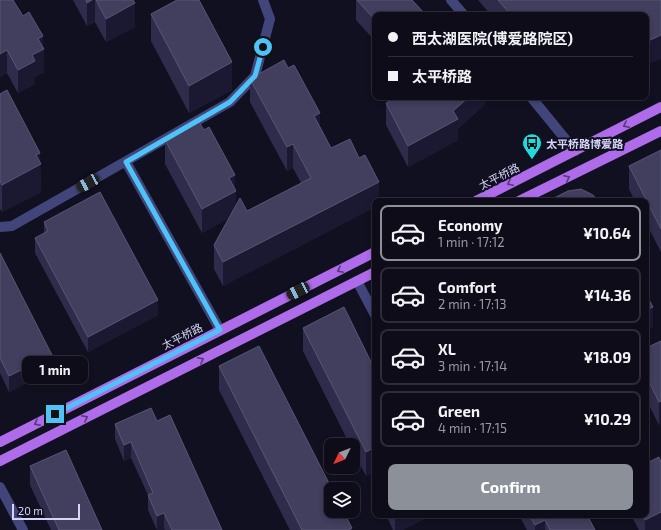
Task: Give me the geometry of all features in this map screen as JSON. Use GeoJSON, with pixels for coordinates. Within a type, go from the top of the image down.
{"type":"FeatureCollection","features":[{"type":"Feature","properties":{"kind":"main road","name":"太平桥路"},"geometry":{"type":"LineString","coordinates":[[482,198],[661,107]]}},
{"type":"Feature","properties":{"kind":"main road"},"geometry":{"type":"LineString","coordinates":[[525,198],[661,131]]}},
{"type":"Feature","properties":{"kind":"main road","name":"太平桥路"},"geometry":{"type":"LineString","coordinates":[[0,442],[372,254]]}},
{"type":"Feature","properties":{"kind":"main road"},"geometry":{"type":"LineString","coordinates":[[0,461],[372,274]]}},
{"type":"Feature","properties":{"kind":"lane"},"geometry":{"type":"LineString","coordinates":[[0,227],[12,226],[230,102],[255,76],[270,19],[263,0]]}},
{"type":"Feature","properties":{"kind":"lane"},"geometry":{"type":"LineString","coordinates":[[451,0],[461,12]]}},
{"type":"Feature","properties":{"kind":"lane"},"geometry":{"type":"LineString","coordinates":[[533,100],[575,151]]}},
{"type":"Feature","properties":{"kind":"lane"},"geometry":{"type":"LineString","coordinates":[[126,162],[220,330]]}},
{"type":"Feature","properties":{"kind":"lane"},"geometry":{"type":"LineString","coordinates":[[357,281],[372,309]]}},
{"type":"Feature","properties":{"kind":"lane"},"geometry":{"type":"LineString","coordinates":[[0,487],[23,530]]}},
{"type":"Feature","properties":{"kind":"building"},"geometry":{"type":"Polygon","coordinates":[[[0,0],[13,0],[23,16],[29,12],[43,36],[38,39],[44,49],[32,55],[35,61],[18,70],[7,50],[0,54],[0,0]]]}},
{"type":"Feature","properties":{"kind":"building"},"geometry":{"type":"Polygon","coordinates":[[[96,0],[133,0],[135,3],[106,19],[96,0]]]}},
{"type":"Feature","properties":{"kind":"building"},"geometry":{"type":"Polygon","coordinates":[[[177,0],[199,0],[232,62],[189,86],[151,14],[177,0]]]}},
{"type":"Feature","properties":{"kind":"building"},"geometry":{"type":"Polygon","coordinates":[[[357,0],[412,0],[423,12],[372,12],[372,17],[357,0]]]}},
{"type":"Feature","properties":{"kind":"building"},"geometry":{"type":"Polygon","coordinates":[[[498,0],[661,0],[661,35],[649,41],[649,12],[508,12],[498,0]]]}},
{"type":"Feature","properties":{"kind":"building"},"geometry":{"type":"Polygon","coordinates":[[[284,60],[288,68],[294,65],[320,113],[314,116],[331,148],[350,139],[359,158],[365,155],[379,182],[223,262],[214,245],[240,198],[247,211],[311,178],[293,144],[287,147],[250,79],[284,60]]]}},
{"type":"Feature","properties":{"kind":"building"},"geometry":{"type":"Polygon","coordinates":[[[7,90],[40,153],[36,155],[41,164],[2,185],[0,181],[0,94],[7,90]]]}},
{"type":"Feature","properties":{"kind":"building"},"geometry":{"type":"Polygon","coordinates":[[[392,100],[466,100],[453,111],[458,119],[408,146],[386,103],[392,100]]]}},
{"type":"Feature","properties":{"kind":"building"},"geometry":{"type":"Polygon","coordinates":[[[199,122],[204,130],[209,127],[235,175],[229,178],[236,191],[202,209],[165,140],[199,122]]]}},
{"type":"Feature","properties":{"kind":"building"},"geometry":{"type":"Polygon","coordinates":[[[661,150],[661,229],[649,205],[649,198],[645,198],[629,166],[661,150]]]}},
{"type":"Feature","properties":{"kind":"building"},"geometry":{"type":"Polygon","coordinates":[[[581,189],[593,195],[596,198],[554,198],[568,191],[581,189]]]}},
{"type":"Feature","properties":{"kind":"building"},"geometry":{"type":"Polygon","coordinates":[[[100,192],[158,300],[88,337],[35,238],[48,231],[44,222],[100,192]]]}},
{"type":"Feature","properties":{"kind":"building"},"geometry":{"type":"Polygon","coordinates":[[[0,253],[52,355],[9,376],[0,358],[0,253]]]}},
{"type":"Feature","properties":{"kind":"building"},"geometry":{"type":"Polygon","coordinates":[[[649,300],[653,307],[649,309],[649,300]]]}},
{"type":"Feature","properties":{"kind":"building"},"geometry":{"type":"Polygon","coordinates":[[[344,307],[372,364],[372,449],[366,452],[303,328],[344,307]]]}},
{"type":"Feature","properties":{"kind":"building"},"geometry":{"type":"Polygon","coordinates":[[[661,341],[661,401],[659,402],[649,381],[649,347],[661,341]]]}},
{"type":"Feature","properties":{"kind":"building"},"geometry":{"type":"Polygon","coordinates":[[[259,346],[328,482],[324,482],[324,518],[347,518],[352,528],[348,530],[302,530],[219,366],[259,346]]]}},
{"type":"Feature","properties":{"kind":"building"},"geometry":{"type":"Polygon","coordinates":[[[151,408],[157,421],[170,415],[222,530],[172,530],[164,513],[157,516],[148,495],[153,493],[131,442],[124,445],[115,424],[151,408]]]}},
{"type":"Feature","properties":{"kind":"building"},"geometry":{"type":"Polygon","coordinates":[[[66,450],[102,530],[59,530],[30,466],[66,450]]]}},
{"type":"Feature","properties":{"kind":"building"},"geometry":{"type":"Polygon","coordinates":[[[659,457],[661,462],[661,512],[649,518],[649,462],[659,457]]]}},
{"type":"Feature","properties":{"kind":"building"},"geometry":{"type":"Polygon","coordinates":[[[531,518],[589,518],[595,530],[550,530],[545,520],[535,525],[531,518]]]}},
{"type":"Feature","properties":{"kind":"place","name":"太平桥路博爱路"},"geometry":{"type":"Point","coordinates":[532,160]}},
{"type":"Feature","properties":{"kind":"route"},"geometry":{"type":"LineString","coordinates":[[55,414],[220,330],[126,162],[230,102],[255,76],[263,47]]}}]}
